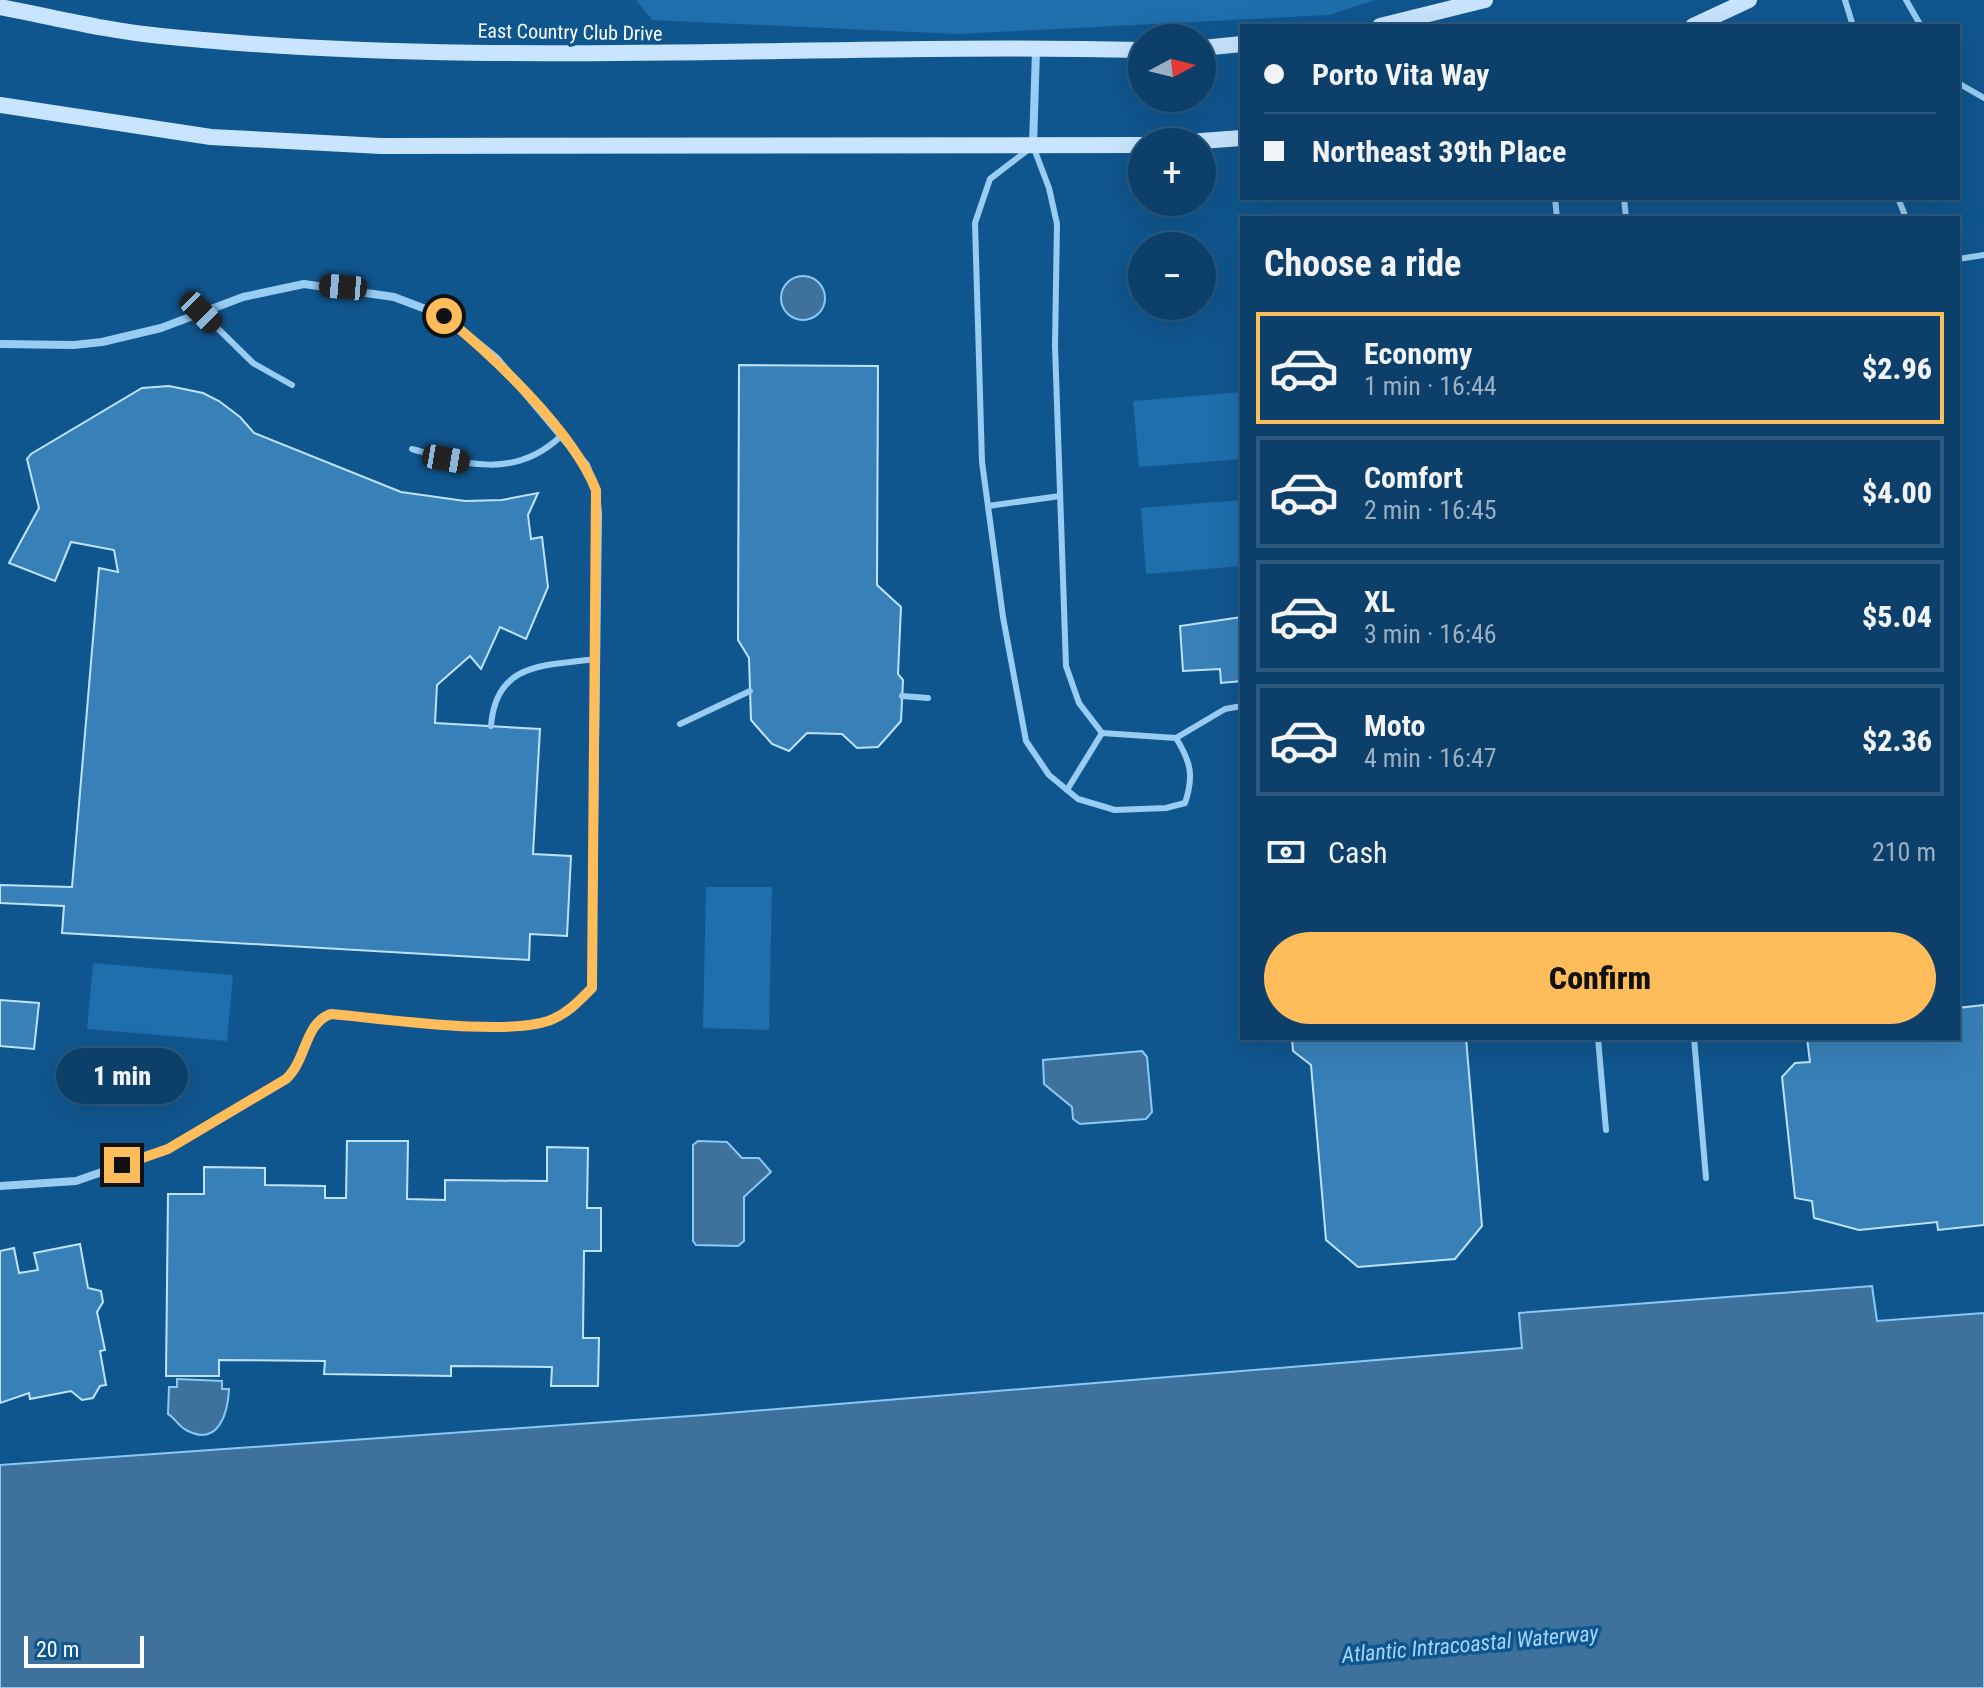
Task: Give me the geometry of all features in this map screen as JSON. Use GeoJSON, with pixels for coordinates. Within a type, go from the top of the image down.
{"type":"FeatureCollection","features":[{"type":"Feature","properties":{"kind":"street"},"geometry":{"type":"LineString","coordinates":[[1388,24],[1485,0]]}},
{"type":"Feature","properties":{"kind":"street"},"geometry":{"type":"LineString","coordinates":[[1697,24],[1749,0]]}},
{"type":"Feature","properties":{"kind":"street","name":"East Country Club Drive"},"geometry":{"type":"LineString","coordinates":[[0,7],[159,36],[351,48],[615,54],[1128,50]]}},
{"type":"Feature","properties":{"kind":"street"},"geometry":{"type":"LineString","coordinates":[[1216,47],[1240,44]]}},
{"type":"Feature","properties":{"kind":"street"},"geometry":{"type":"LineString","coordinates":[[1033,146],[1036,50]]}},
{"type":"Feature","properties":{"kind":"street"},"geometry":{"type":"LineString","coordinates":[[0,105],[211,137],[381,146],[1128,145]]}},
{"type":"Feature","properties":{"kind":"street"},"geometry":{"type":"LineString","coordinates":[[1216,140],[1240,138]]}},
{"type":"Feature","properties":{"kind":"street"},"geometry":{"type":"LineString","coordinates":[[0,344],[74,345],[102,342],[161,328],[243,297],[304,284],[394,297],[444,316],[496,358],[586,465],[596,490],[592,988],[572,1008],[550,1021],[520,1024],[475,1027],[331,1014],[314,1025],[299,1068],[286,1079],[168,1149],[76,1181],[0,1186]]}},
{"type":"Feature","properties":{"kind":"lane"},"geometry":{"type":"LineString","coordinates":[[1845,0],[1852,24]]}},
{"type":"Feature","properties":{"kind":"lane"},"geometry":{"type":"LineString","coordinates":[[1906,0],[1920,24]]}},
{"type":"Feature","properties":{"kind":"lane"},"geometry":{"type":"LineString","coordinates":[[1960,84],[1984,98]]}},
{"type":"Feature","properties":{"kind":"lane"},"geometry":{"type":"LineString","coordinates":[[1176,738],[1190,760],[1193,781],[1185,803],[1166,808],[1115,810],[1078,799],[1049,775],[1026,741],[1003,617],[982,462],[975,223],[990,179],[1033,146],[1049,188],[1057,224],[1055,346],[1066,666],[1079,703],[1102,733],[1176,738],[1225,709],[1240,706]]}},
{"type":"Feature","properties":{"kind":"lane"},"geometry":{"type":"LineString","coordinates":[[1960,259],[1984,255]]}},
{"type":"Feature","properties":{"kind":"lane"},"geometry":{"type":"LineString","coordinates":[[201,312],[253,363],[292,385]]}},
{"type":"Feature","properties":{"kind":"lane"},"geometry":{"type":"LineString","coordinates":[[412,449],[484,465],[524,462],[544,453],[561,436]]}},
{"type":"Feature","properties":{"kind":"lane"},"geometry":{"type":"LineString","coordinates":[[988,506],[1060,496]]}},
{"type":"Feature","properties":{"kind":"lane"},"geometry":{"type":"LineString","coordinates":[[491,726],[494,697],[508,679],[544,666],[596,659]]}},
{"type":"Feature","properties":{"kind":"lane"},"geometry":{"type":"LineString","coordinates":[[680,724],[750,691]]}},
{"type":"Feature","properties":{"kind":"lane"},"geometry":{"type":"LineString","coordinates":[[902,696],[928,698]]}},
{"type":"Feature","properties":{"kind":"lane"},"geometry":{"type":"LineString","coordinates":[[1067,790],[1102,733]]}},
{"type":"Feature","properties":{"kind":"lane"},"geometry":{"type":"LineString","coordinates":[[1598,1040],[1606,1130]]}},
{"type":"Feature","properties":{"kind":"lane"},"geometry":{"type":"LineString","coordinates":[[1694,1040],[1706,1178]]}},
{"type":"Feature","properties":{"kind":"shaded area"},"geometry":{"type":"Polygon","coordinates":[[[636,0],[1375,0],[1329,15],[957,34],[652,20],[636,0]]]}},
{"type":"Feature","properties":{"kind":"shaded area"},"geometry":{"type":"Polygon","coordinates":[[[1240,392],[1240,459],[1139,467],[1133,401],[1240,392]]]}},
{"type":"Feature","properties":{"kind":"shaded area"},"geometry":{"type":"Polygon","coordinates":[[[1240,500],[1240,566],[1146,574],[1141,508],[1240,500]]]}},
{"type":"Feature","properties":{"kind":"shaded area"},"geometry":{"type":"Polygon","coordinates":[[[706,887],[772,887],[769,1030],[703,1028],[706,887]]]}},
{"type":"Feature","properties":{"kind":"shaded area"},"geometry":{"type":"Polygon","coordinates":[[[93,963],[233,975],[227,1041],[87,1029],[93,963]]]}},
{"type":"Feature","properties":{"kind":"water"},"geometry":{"type":"Polygon","coordinates":[[[803,276],[819,282],[825,298],[819,314],[803,320],[787,314],[781,298],[787,282],[803,276]]]}},
{"type":"Feature","properties":{"kind":"water"},"geometry":{"type":"Polygon","coordinates":[[[1142,1051],[1147,1057],[1152,1112],[1146,1119],[1080,1124],[1073,1119],[1072,1107],[1044,1084],[1043,1060],[1142,1051]]]}},
{"type":"Feature","properties":{"kind":"water"},"geometry":{"type":"Polygon","coordinates":[[[698,1141],[727,1142],[742,1158],[759,1158],[771,1172],[744,1197],[744,1241],[738,1246],[696,1245],[693,1241],[693,1145],[698,1141]]]}},
{"type":"Feature","properties":{"kind":"water","name":"Atlantic Intracoastal Waterway"},"geometry":{"type":"Polygon","coordinates":[[[1872,1286],[1877,1321],[1984,1313],[1984,1688],[0,1688],[0,1465],[704,1415],[1522,1348],[1519,1313],[1872,1286]]]}},
{"type":"Feature","properties":{"kind":"water"},"geometry":{"type":"Polygon","coordinates":[[[177,1379],[222,1381],[222,1389],[229,1389],[224,1417],[214,1431],[197,1434],[183,1428],[168,1414],[169,1387],[177,1387],[177,1379]]]}},
{"type":"Feature","properties":{"kind":"building"},"geometry":{"type":"Polygon","coordinates":[[[739,365],[878,366],[877,585],[901,607],[898,674],[903,680],[901,721],[878,747],[857,748],[842,734],[807,733],[789,751],[772,744],[751,720],[749,658],[738,640],[739,365]]]}},
{"type":"Feature","properties":{"kind":"building"},"geometry":{"type":"Polygon","coordinates":[[[169,386],[203,393],[240,417],[254,433],[401,492],[465,501],[502,500],[538,493],[528,515],[531,539],[542,537],[548,587],[526,639],[500,627],[481,669],[470,656],[437,685],[435,723],[540,729],[533,854],[571,856],[567,936],[530,934],[529,960],[62,933],[64,906],[0,903],[0,885],[72,887],[99,568],[118,572],[114,550],[71,542],[55,581],[9,563],[39,508],[27,459],[142,388],[169,386]]]}},
{"type":"Feature","properties":{"kind":"building"},"geometry":{"type":"Polygon","coordinates":[[[1240,617],[1240,681],[1221,683],[1220,669],[1183,671],[1180,626],[1240,617]]]}},
{"type":"Feature","properties":{"kind":"building"},"geometry":{"type":"Polygon","coordinates":[[[0,1000],[39,1003],[34,1049],[0,1046],[0,1000]]]}},
{"type":"Feature","properties":{"kind":"building"},"geometry":{"type":"Polygon","coordinates":[[[1984,1005],[1984,1225],[1938,1230],[1937,1222],[1859,1230],[1814,1218],[1812,1201],[1795,1198],[1782,1077],[1795,1063],[1810,1062],[1807,1040],[1960,1040],[1960,1008],[1984,1005]]]}},
{"type":"Feature","properties":{"kind":"building"},"geometry":{"type":"Polygon","coordinates":[[[1292,1040],[1466,1040],[1482,1226],[1455,1259],[1358,1267],[1326,1240],[1311,1065],[1293,1051],[1292,1040]]]}},
{"type":"Feature","properties":{"kind":"building"},"geometry":{"type":"Polygon","coordinates":[[[347,1141],[408,1141],[407,1199],[445,1200],[445,1180],[547,1181],[547,1147],[588,1148],[587,1208],[601,1208],[601,1251],[584,1251],[583,1338],[599,1338],[598,1386],[551,1386],[552,1367],[451,1366],[451,1376],[324,1374],[325,1361],[219,1360],[219,1376],[166,1376],[168,1194],[204,1194],[204,1167],[265,1168],[265,1185],[325,1186],[325,1198],[346,1198],[347,1141]]]}},
{"type":"Feature","properties":{"kind":"building"},"geometry":{"type":"Polygon","coordinates":[[[80,1244],[88,1288],[101,1291],[103,1302],[97,1312],[105,1350],[100,1351],[106,1385],[100,1386],[93,1398],[82,1400],[71,1391],[30,1399],[29,1393],[0,1403],[0,1251],[14,1248],[19,1273],[38,1270],[34,1253],[80,1244]]]}},
{"type":"Feature","properties":{"kind":"route"},"geometry":{"type":"LineString","coordinates":[[122,1165],[168,1149],[286,1079],[299,1068],[314,1025],[321,1017],[331,1014],[475,1027],[550,1021],[572,1008],[592,988],[596,490],[586,465],[496,358],[444,316]]}}]}
